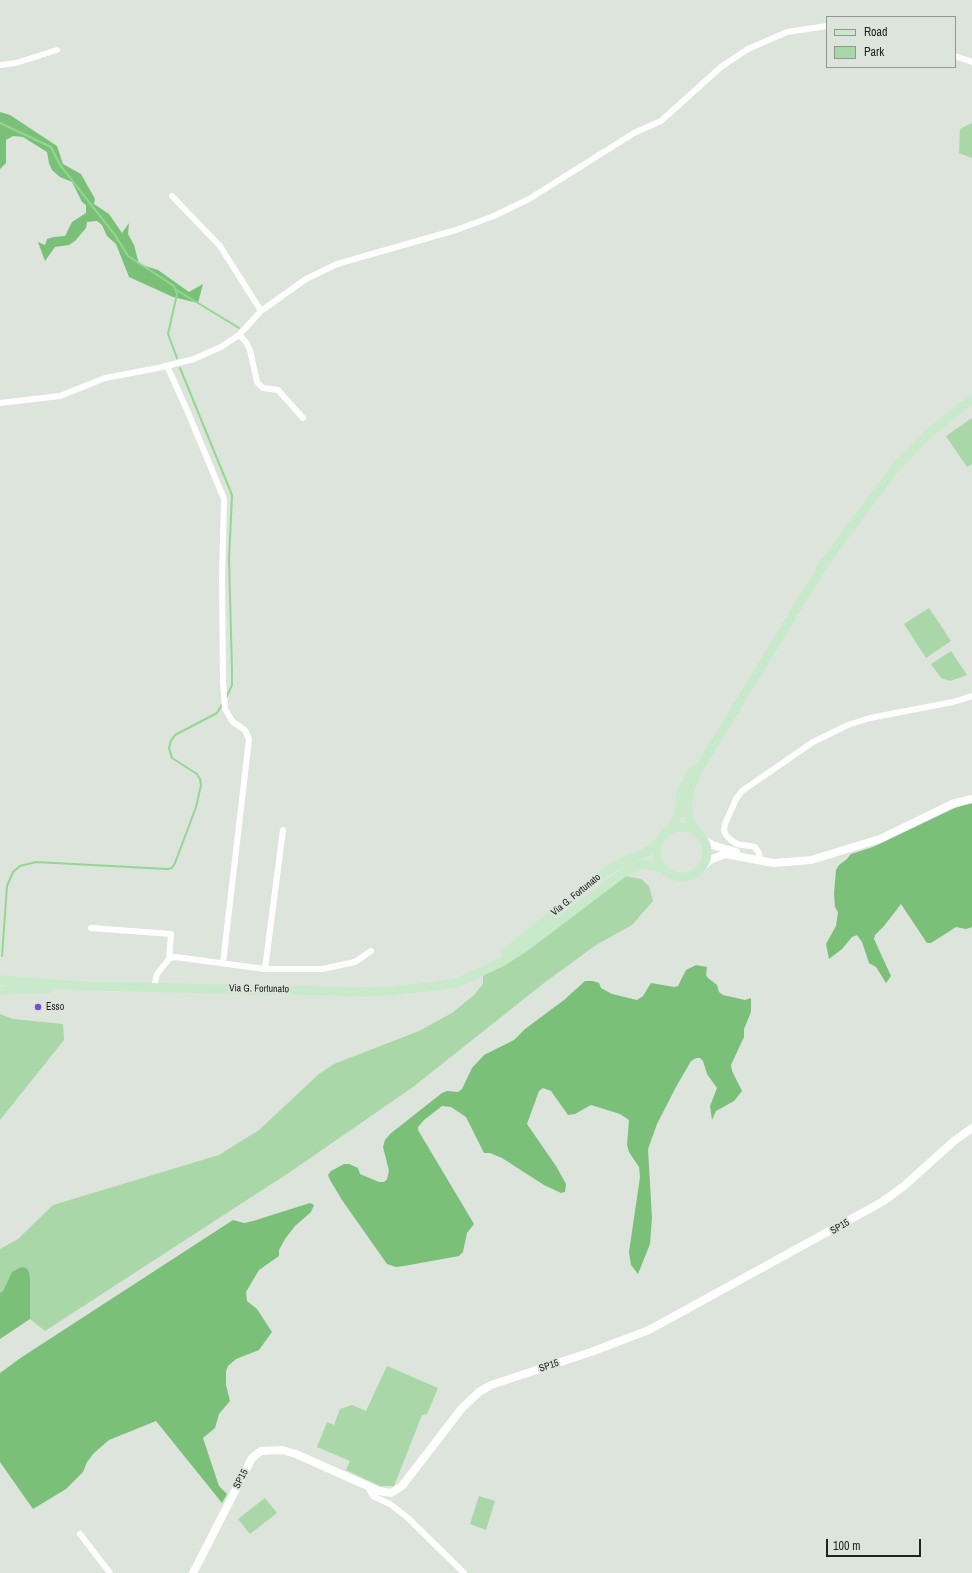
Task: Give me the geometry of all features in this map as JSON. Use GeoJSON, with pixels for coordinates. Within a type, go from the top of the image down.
{"type":"FeatureCollection","features":[{"type":"Feature","properties":{"kind":"main road"},"geometry":{"type":"LineString","coordinates":[[706,755],[685,783],[681,792],[678,816],[672,829],[665,834],[658,844],[658,857],[663,868],[672,875],[682,877],[691,875],[701,868],[707,854],[704,840],[696,832],[689,817],[688,798],[697,772],[706,755],[826,562],[896,468],[929,433],[972,399]]}},
{"type":"Feature","properties":{"kind":"main road"},"geometry":{"type":"LineString","coordinates":[[672,829],[687,828],[696,832]]}},
{"type":"Feature","properties":{"kind":"main road","name":"Via G. Fortunato"},"geometry":{"type":"LineString","coordinates":[[435,986],[482,968],[497,958],[606,872],[625,861],[645,853],[658,844]]}},
{"type":"Feature","properties":{"kind":"main road","name":"Via G. Fortunato"},"geometry":{"type":"LineString","coordinates":[[83,986],[366,992],[412,990],[457,983],[502,962],[528,945],[627,870],[644,864],[663,868]]}},
{"type":"Feature","properties":{"kind":"main road"},"geometry":{"type":"LineString","coordinates":[[0,980],[83,986]]}},
{"type":"Feature","properties":{"kind":"main road"},"geometry":{"type":"LineString","coordinates":[[0,991],[83,986]]}},
{"type":"Feature","properties":{"kind":"street"},"geometry":{"type":"LineString","coordinates":[[0,403],[41,400],[60,396],[105,378],[167,366],[194,359],[221,347],[238,335],[261,311],[306,278],[337,264],[456,230],[494,216],[529,200],[634,133],[661,121],[721,67],[748,49],[787,32],[826,26]]}},
{"type":"Feature","properties":{"kind":"street"},"geometry":{"type":"LineString","coordinates":[[0,65],[16,63],[57,50]]}},
{"type":"Feature","properties":{"kind":"street"},"geometry":{"type":"LineString","coordinates":[[956,56],[972,62]]}},
{"type":"Feature","properties":{"kind":"street"},"geometry":{"type":"LineString","coordinates":[[172,196],[220,246],[261,311]]}},
{"type":"Feature","properties":{"kind":"street"},"geometry":{"type":"LineString","coordinates":[[238,335],[246,342],[250,350],[257,382],[263,388],[278,390],[304,418]]}},
{"type":"Feature","properties":{"kind":"street"},"geometry":{"type":"LineString","coordinates":[[167,366],[224,499],[222,576],[225,706],[233,722],[245,730],[248,739],[222,963]]}},
{"type":"Feature","properties":{"kind":"street"},"geometry":{"type":"LineString","coordinates":[[760,860],[759,853],[755,847],[737,844],[726,835],[724,830],[725,824],[736,799],[742,791],[813,742],[848,725],[870,718],[953,702],[972,696]]}},
{"type":"Feature","properties":{"kind":"street"},"geometry":{"type":"LineString","coordinates":[[701,868],[719,855],[728,854],[774,863],[812,860],[880,839],[952,804],[972,799]]}},
{"type":"Feature","properties":{"kind":"street"},"geometry":{"type":"LineString","coordinates":[[266,969],[283,830]]}},
{"type":"Feature","properties":{"kind":"street"},"geometry":{"type":"LineString","coordinates":[[704,840],[712,845],[732,850],[750,858]]}},
{"type":"Feature","properties":{"kind":"street"},"geometry":{"type":"LineString","coordinates":[[91,928],[171,934],[169,959]]}},
{"type":"Feature","properties":{"kind":"street"},"geometry":{"type":"LineString","coordinates":[[154,987],[157,974],[169,959],[175,957],[266,969],[322,969],[355,962],[371,951]]}},
{"type":"Feature","properties":{"kind":"street","name":"SP15"},"geometry":{"type":"LineString","coordinates":[[193,1573],[252,1458],[261,1451],[282,1450],[296,1454],[379,1491],[391,1493],[402,1486],[462,1408],[479,1392],[491,1385],[591,1352],[650,1330],[760,1268],[824,1236],[882,1202],[904,1186],[954,1141],[972,1128]]}},
{"type":"Feature","properties":{"kind":"street"},"geometry":{"type":"LineString","coordinates":[[367,1485],[373,1496],[390,1504],[408,1518],[464,1573]]}},
{"type":"Feature","properties":{"kind":"street"},"geometry":{"type":"LineString","coordinates":[[80,1534],[110,1573]]}},
{"type":"Feature","properties":{"kind":"green space"},"geometry":{"type":"Polygon","coordinates":[[[0,112],[10,115],[57,146],[63,164],[81,174],[95,199],[94,204],[109,214],[122,233],[129,223],[128,234],[134,245],[139,264],[158,270],[189,292],[203,284],[198,303],[173,297],[129,277],[116,244],[107,236],[102,225],[97,221],[87,222],[86,228],[75,241],[69,245],[55,247],[45,261],[38,242],[45,245],[47,239],[65,236],[72,222],[86,213],[86,205],[82,202],[72,182],[60,177],[52,170],[47,152],[23,137],[13,136],[6,140],[6,163],[0,169],[0,112]]]}},
{"type":"Feature","properties":{"kind":"green space"},"geometry":{"type":"Polygon","coordinates":[[[972,123],[972,158],[959,153],[960,129],[972,123]]]}},
{"type":"Feature","properties":{"kind":"green space"},"geometry":{"type":"Polygon","coordinates":[[[972,418],[972,464],[967,467],[946,436],[972,418]]]}},
{"type":"Feature","properties":{"kind":"green space"},"geometry":{"type":"Polygon","coordinates":[[[929,608],[951,641],[926,658],[904,624],[929,608]]]}},
{"type":"Feature","properties":{"kind":"green space"},"geometry":{"type":"Polygon","coordinates":[[[951,651],[967,675],[950,681],[941,678],[931,664],[951,651]]]}},
{"type":"Feature","properties":{"kind":"green space"},"geometry":{"type":"Polygon","coordinates":[[[972,803],[972,927],[966,929],[956,927],[931,943],[927,943],[901,904],[875,935],[874,939],[891,976],[886,983],[876,967],[869,963],[862,942],[857,935],[852,937],[842,949],[829,959],[826,944],[836,926],[838,912],[835,907],[834,893],[836,870],[839,865],[851,854],[873,847],[957,807],[972,803]]]}},
{"type":"Feature","properties":{"kind":"green space"},"geometry":{"type":"Polygon","coordinates":[[[619,875],[641,879],[649,886],[653,901],[632,925],[596,945],[544,983],[413,1087],[290,1172],[45,1331],[30,1319],[30,1278],[12,1272],[3,1291],[0,1293],[0,1249],[18,1239],[53,1205],[219,1155],[259,1130],[319,1074],[334,1064],[419,1031],[452,1013],[474,995],[483,984],[483,971],[619,875]]]}},
{"type":"Feature","properties":{"kind":"green space"},"geometry":{"type":"Polygon","coordinates":[[[696,965],[707,967],[706,975],[717,985],[719,992],[723,995],[745,1000],[751,998],[751,1012],[744,1029],[744,1037],[731,1065],[732,1071],[742,1091],[734,1101],[716,1111],[712,1120],[710,1106],[717,1088],[707,1074],[703,1061],[700,1058],[696,1058],[691,1061],[676,1087],[657,1124],[648,1149],[652,1218],[650,1244],[638,1274],[631,1265],[629,1252],[640,1177],[639,1167],[629,1152],[627,1145],[629,1120],[620,1114],[591,1105],[575,1114],[568,1115],[551,1091],[543,1088],[539,1091],[527,1124],[556,1166],[566,1184],[565,1192],[561,1193],[544,1185],[502,1158],[490,1153],[484,1153],[466,1117],[451,1107],[442,1106],[424,1120],[418,1127],[418,1130],[474,1224],[467,1233],[463,1252],[459,1256],[396,1267],[387,1264],[342,1200],[328,1175],[331,1171],[344,1164],[349,1164],[358,1168],[360,1174],[379,1182],[384,1182],[387,1179],[389,1171],[383,1147],[385,1140],[390,1134],[442,1093],[447,1091],[458,1092],[462,1089],[472,1068],[484,1055],[514,1040],[525,1029],[564,1000],[585,981],[599,983],[601,988],[612,994],[637,1000],[643,996],[651,983],[674,987],[678,986],[686,970],[696,965]]]}},
{"type":"Feature","properties":{"kind":"green space"},"geometry":{"type":"Polygon","coordinates":[[[0,1014],[13,1019],[63,1024],[64,1040],[0,1120],[0,1014]]]}},
{"type":"Feature","properties":{"kind":"green space"},"geometry":{"type":"Polygon","coordinates":[[[310,1203],[314,1205],[311,1212],[295,1226],[285,1239],[279,1250],[279,1256],[259,1270],[246,1292],[247,1301],[257,1309],[272,1332],[259,1350],[236,1359],[228,1366],[226,1371],[226,1385],[230,1401],[219,1414],[215,1428],[203,1438],[219,1486],[227,1494],[222,1503],[156,1421],[109,1440],[94,1453],[87,1462],[83,1472],[66,1489],[33,1509],[0,1462],[0,1373],[22,1357],[233,1220],[244,1223],[310,1203]]]}},
{"type":"Feature","properties":{"kind":"green space"},"geometry":{"type":"Polygon","coordinates":[[[21,1267],[26,1268],[29,1272],[30,1319],[0,1339],[0,1293],[3,1291],[12,1272],[21,1267]]]}},
{"type":"Feature","properties":{"kind":"green space"},"geometry":{"type":"Polygon","coordinates":[[[387,1366],[438,1388],[427,1414],[422,1415],[394,1486],[380,1486],[346,1470],[350,1461],[317,1447],[327,1422],[334,1425],[340,1409],[352,1405],[366,1411],[387,1366]]]}},
{"type":"Feature","properties":{"kind":"green space"},"geometry":{"type":"Polygon","coordinates":[[[479,1496],[495,1501],[486,1530],[470,1524],[479,1496]]]}},
{"type":"Feature","properties":{"kind":"green space"},"geometry":{"type":"Polygon","coordinates":[[[265,1498],[277,1513],[250,1534],[238,1519],[265,1498]]]}},
{"type":"Feature","properties":{"kind":"waterway"},"geometry":{"type":"LineString","coordinates":[[0,123],[51,147],[60,165],[115,235],[128,256],[174,286],[177,294],[168,334],[177,358]]}},
{"type":"Feature","properties":{"kind":"waterway"},"geometry":{"type":"LineString","coordinates":[[175,289],[239,328]]}},
{"type":"Feature","properties":{"kind":"waterway"},"geometry":{"type":"LineString","coordinates":[[180,368],[232,495],[229,559],[232,685],[226,698]]}},
{"type":"Feature","properties":{"kind":"waterway"},"geometry":{"type":"LineString","coordinates":[[2,956],[7,886],[13,872],[20,866],[36,862],[167,869],[172,868],[196,807],[201,785],[197,774],[172,758],[169,748],[171,741],[175,735],[217,713],[223,703]]}},
{"type":"Feature","properties":{"kind":"place","name":"Esso"},"geometry":{"type":"Point","coordinates":[38,1007]}}]}
